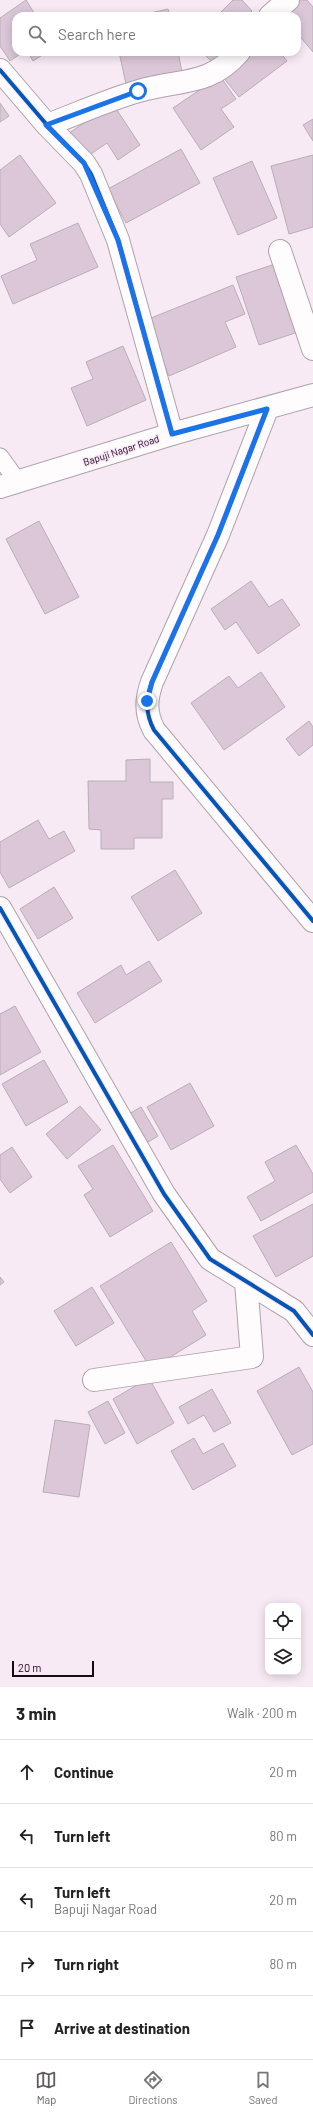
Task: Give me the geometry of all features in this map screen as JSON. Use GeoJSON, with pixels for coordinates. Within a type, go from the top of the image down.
{"type":"FeatureCollection","features":[{"type":"Feature","properties":{"kind":"street"},"geometry":{"type":"LineString","coordinates":[[274,12],[288,0]]}},
{"type":"Feature","properties":{"kind":"street"},"geometry":{"type":"LineString","coordinates":[[46,125],[138,91],[184,83],[215,73],[234,56]]}},
{"type":"Feature","properties":{"kind":"street"},"geometry":{"type":"LineString","coordinates":[[0,70],[46,125],[84,163],[118,240],[172,434]]}},
{"type":"Feature","properties":{"kind":"street"},"geometry":{"type":"LineString","coordinates":[[280,252],[313,349]]}},
{"type":"Feature","properties":{"kind":"street","name":"Bapuji Nagar Road"},"geometry":{"type":"LineString","coordinates":[[9,485],[172,434],[267,409],[313,395]]}},
{"type":"Feature","properties":{"kind":"street"},"geometry":{"type":"LineString","coordinates":[[267,409],[218,535],[152,682],[148,696],[147,712],[154,730],[313,921]]}},
{"type":"Feature","properties":{"kind":"street"},"geometry":{"type":"LineString","coordinates":[[0,908],[164,1194],[210,1259],[294,1312],[313,1335]]}},
{"type":"Feature","properties":{"kind":"street"},"geometry":{"type":"LineString","coordinates":[[94,1380],[252,1357],[246,1282]]}},
{"type":"Feature","properties":{"kind":"lane"},"geometry":{"type":"LineString","coordinates":[[0,457],[9,485]]}},
{"type":"Feature","properties":{"kind":"building"},"geometry":{"type":"Polygon","coordinates":[[[26,0],[34,12],[12,12],[12,56],[17,56],[10,61],[0,46],[0,18],[26,0]]]}},
{"type":"Feature","properties":{"kind":"building"},"geometry":{"type":"Polygon","coordinates":[[[233,0],[242,0],[252,11],[251,12],[221,12],[233,0]]]}},
{"type":"Feature","properties":{"kind":"building"},"geometry":{"type":"Polygon","coordinates":[[[295,0],[307,0],[313,7],[313,52],[301,38],[301,12],[285,12],[295,0]]]}},
{"type":"Feature","properties":{"kind":"building"},"geometry":{"type":"Polygon","coordinates":[[[168,9],[169,12],[155,12],[168,9]]]}},
{"type":"Feature","properties":{"kind":"building"},"geometry":{"type":"Polygon","coordinates":[[[30,56],[41,56],[33,61],[30,56]]]}},
{"type":"Feature","properties":{"kind":"building"},"geometry":{"type":"Polygon","coordinates":[[[120,56],[179,56],[182,72],[126,84],[120,56]]]}},
{"type":"Feature","properties":{"kind":"building"},"geometry":{"type":"Polygon","coordinates":[[[206,56],[220,56],[213,63],[206,56]]]}},
{"type":"Feature","properties":{"kind":"building"},"geometry":{"type":"Polygon","coordinates":[[[248,56],[283,56],[287,61],[239,97],[222,76],[248,56]]]}},
{"type":"Feature","properties":{"kind":"building"},"geometry":{"type":"Polygon","coordinates":[[[220,76],[236,99],[221,109],[234,127],[201,150],[173,108],[220,76]]]}},
{"type":"Feature","properties":{"kind":"building"},"geometry":{"type":"Polygon","coordinates":[[[0,103],[9,116],[0,122],[0,103]]]}},
{"type":"Feature","properties":{"kind":"building"},"geometry":{"type":"Polygon","coordinates":[[[113,104],[140,145],[118,160],[107,143],[85,158],[69,133],[113,104]]]}},
{"type":"Feature","properties":{"kind":"building"},"geometry":{"type":"Polygon","coordinates":[[[313,119],[313,141],[303,125],[313,119]]]}},
{"type":"Feature","properties":{"kind":"building"},"geometry":{"type":"Polygon","coordinates":[[[181,149],[200,183],[126,223],[108,189],[181,149]]]}},
{"type":"Feature","properties":{"kind":"building"},"geometry":{"type":"Polygon","coordinates":[[[20,155],[56,203],[9,237],[0,224],[0,170],[20,155]]]}},
{"type":"Feature","properties":{"kind":"building"},"geometry":{"type":"Polygon","coordinates":[[[313,155],[313,227],[289,234],[271,166],[313,155]]]}},
{"type":"Feature","properties":{"kind":"building"},"geometry":{"type":"Polygon","coordinates":[[[252,161],[277,218],[238,235],[213,178],[252,161]]]}},
{"type":"Feature","properties":{"kind":"building"},"geometry":{"type":"Polygon","coordinates":[[[78,223],[98,267],[13,304],[1,276],[37,260],[30,244],[78,223]]]}},
{"type":"Feature","properties":{"kind":"building"},"geometry":{"type":"Polygon","coordinates":[[[278,263],[301,331],[259,345],[236,277],[278,263]]]}},
{"type":"Feature","properties":{"kind":"building"},"geometry":{"type":"Polygon","coordinates":[[[233,285],[245,314],[225,322],[236,347],[169,376],[146,320],[233,285]]]}},
{"type":"Feature","properties":{"kind":"building"},"geometry":{"type":"Polygon","coordinates":[[[123,346],[146,400],[87,426],[71,388],[93,379],[86,362],[123,346]]]}},
{"type":"Feature","properties":{"kind":"building"},"geometry":{"type":"Polygon","coordinates":[[[39,521],[79,597],[45,614],[6,539],[39,521]]]}},
{"type":"Feature","properties":{"kind":"building"},"geometry":{"type":"Polygon","coordinates":[[[251,581],[269,607],[282,599],[300,625],[258,654],[236,622],[225,630],[211,609],[251,581]]]}},
{"type":"Feature","properties":{"kind":"building"},"geometry":{"type":"Polygon","coordinates":[[[261,672],[285,707],[224,750],[191,703],[229,676],[238,688],[261,672]]]}},
{"type":"Feature","properties":{"kind":"building"},"geometry":{"type":"Polygon","coordinates":[[[309,721],[313,727],[313,745],[299,756],[286,739],[309,721]]]}},
{"type":"Feature","properties":{"kind":"building"},"geometry":{"type":"Polygon","coordinates":[[[150,759],[150,782],[173,782],[173,799],[162,799],[162,838],[134,838],[134,849],[101,849],[101,830],[89,829],[88,781],[126,781],[126,760],[150,759]]]}},
{"type":"Feature","properties":{"kind":"building"},"geometry":{"type":"Polygon","coordinates":[[[38,820],[49,839],[64,831],[75,851],[9,888],[0,872],[0,842],[38,820]]]}},
{"type":"Feature","properties":{"kind":"building"},"geometry":{"type":"Polygon","coordinates":[[[175,870],[202,913],[158,941],[131,897],[175,870]]]}},
{"type":"Feature","properties":{"kind":"building"},"geometry":{"type":"Polygon","coordinates":[[[54,887],[73,918],[38,939],[20,909],[54,887]]]}},
{"type":"Feature","properties":{"kind":"building"},"geometry":{"type":"Polygon","coordinates":[[[149,961],[162,981],[95,1023],[77,993],[121,965],[126,975],[149,961]]]}},
{"type":"Feature","properties":{"kind":"building"},"geometry":{"type":"Polygon","coordinates":[[[15,1006],[41,1052],[0,1075],[0,1014],[15,1006]]]}},
{"type":"Feature","properties":{"kind":"building"},"geometry":{"type":"Polygon","coordinates":[[[44,1060],[68,1102],[26,1126],[2,1084],[44,1060]]]}},
{"type":"Feature","properties":{"kind":"building"},"geometry":{"type":"Polygon","coordinates":[[[190,1083],[214,1126],[171,1150],[147,1107],[190,1083]]]}},
{"type":"Feature","properties":{"kind":"building"},"geometry":{"type":"Polygon","coordinates":[[[80,1106],[101,1130],[67,1159],[46,1134],[80,1106]]]}},
{"type":"Feature","properties":{"kind":"building"},"geometry":{"type":"Polygon","coordinates":[[[141,1107],[158,1136],[145,1144],[127,1115],[141,1107]]]}},
{"type":"Feature","properties":{"kind":"building"},"geometry":{"type":"Polygon","coordinates":[[[113,1145],[153,1211],[110,1237],[84,1195],[93,1189],[78,1166],[113,1145]]]}},
{"type":"Feature","properties":{"kind":"building"},"geometry":{"type":"Polygon","coordinates":[[[296,1145],[313,1174],[313,1192],[261,1221],[247,1197],[275,1181],[265,1162],[296,1145]]]}},
{"type":"Feature","properties":{"kind":"building"},"geometry":{"type":"Polygon","coordinates":[[[12,1147],[32,1177],[10,1193],[0,1179],[0,1155],[12,1147]]]}},
{"type":"Feature","properties":{"kind":"building"},"geometry":{"type":"Polygon","coordinates":[[[313,1204],[313,1256],[276,1277],[253,1236],[313,1204]]]}},
{"type":"Feature","properties":{"kind":"building"},"geometry":{"type":"Polygon","coordinates":[[[171,1242],[207,1301],[192,1311],[206,1335],[151,1369],[100,1286],[171,1242]]]}},
{"type":"Feature","properties":{"kind":"building"},"geometry":{"type":"Polygon","coordinates":[[[0,1277],[4,1282],[0,1285],[0,1277]]]}},
{"type":"Feature","properties":{"kind":"building"},"geometry":{"type":"Polygon","coordinates":[[[92,1287],[114,1323],[76,1346],[54,1311],[92,1287]]]}},
{"type":"Feature","properties":{"kind":"building"},"geometry":{"type":"Polygon","coordinates":[[[299,1367],[313,1392],[313,1444],[292,1455],[257,1391],[299,1367]]]}},
{"type":"Feature","properties":{"kind":"building"},"geometry":{"type":"Polygon","coordinates":[[[149,1378],[174,1423],[137,1444],[113,1399],[149,1378]]]}},
{"type":"Feature","properties":{"kind":"building"},"geometry":{"type":"Polygon","coordinates":[[[212,1389],[231,1423],[214,1432],[204,1415],[188,1424],[179,1407],[212,1389]]]}},
{"type":"Feature","properties":{"kind":"building"},"geometry":{"type":"Polygon","coordinates":[[[108,1401],[125,1433],[105,1444],[88,1412],[108,1401]]]}},
{"type":"Feature","properties":{"kind":"building"},"geometry":{"type":"Polygon","coordinates":[[[55,1420],[90,1425],[79,1497],[43,1492],[55,1420]]]}},
{"type":"Feature","properties":{"kind":"building"},"geometry":{"type":"Polygon","coordinates":[[[194,1438],[203,1454],[223,1443],[236,1466],[193,1490],[171,1451],[194,1438]]]}},
{"type":"Feature","properties":{"kind":"cycle path"},"geometry":{"type":"LineString","coordinates":[[0,70],[47,125],[84,163],[91,174],[118,240],[172,434]]}},
{"type":"Feature","properties":{"kind":"cycle path"},"geometry":{"type":"LineString","coordinates":[[267,409],[218,535],[152,682],[147,706],[149,718],[154,730],[313,921]]}},
{"type":"Feature","properties":{"kind":"cycle path"},"geometry":{"type":"LineString","coordinates":[[0,908],[164,1194],[210,1259],[294,1311],[313,1335]]}},
{"type":"Feature","properties":{"kind":"route"},"geometry":{"type":"LineString","coordinates":[[138,91],[46,125],[84,163],[91,174],[118,240],[172,434],[267,409],[218,535],[148,691],[147,701]]}}]}
